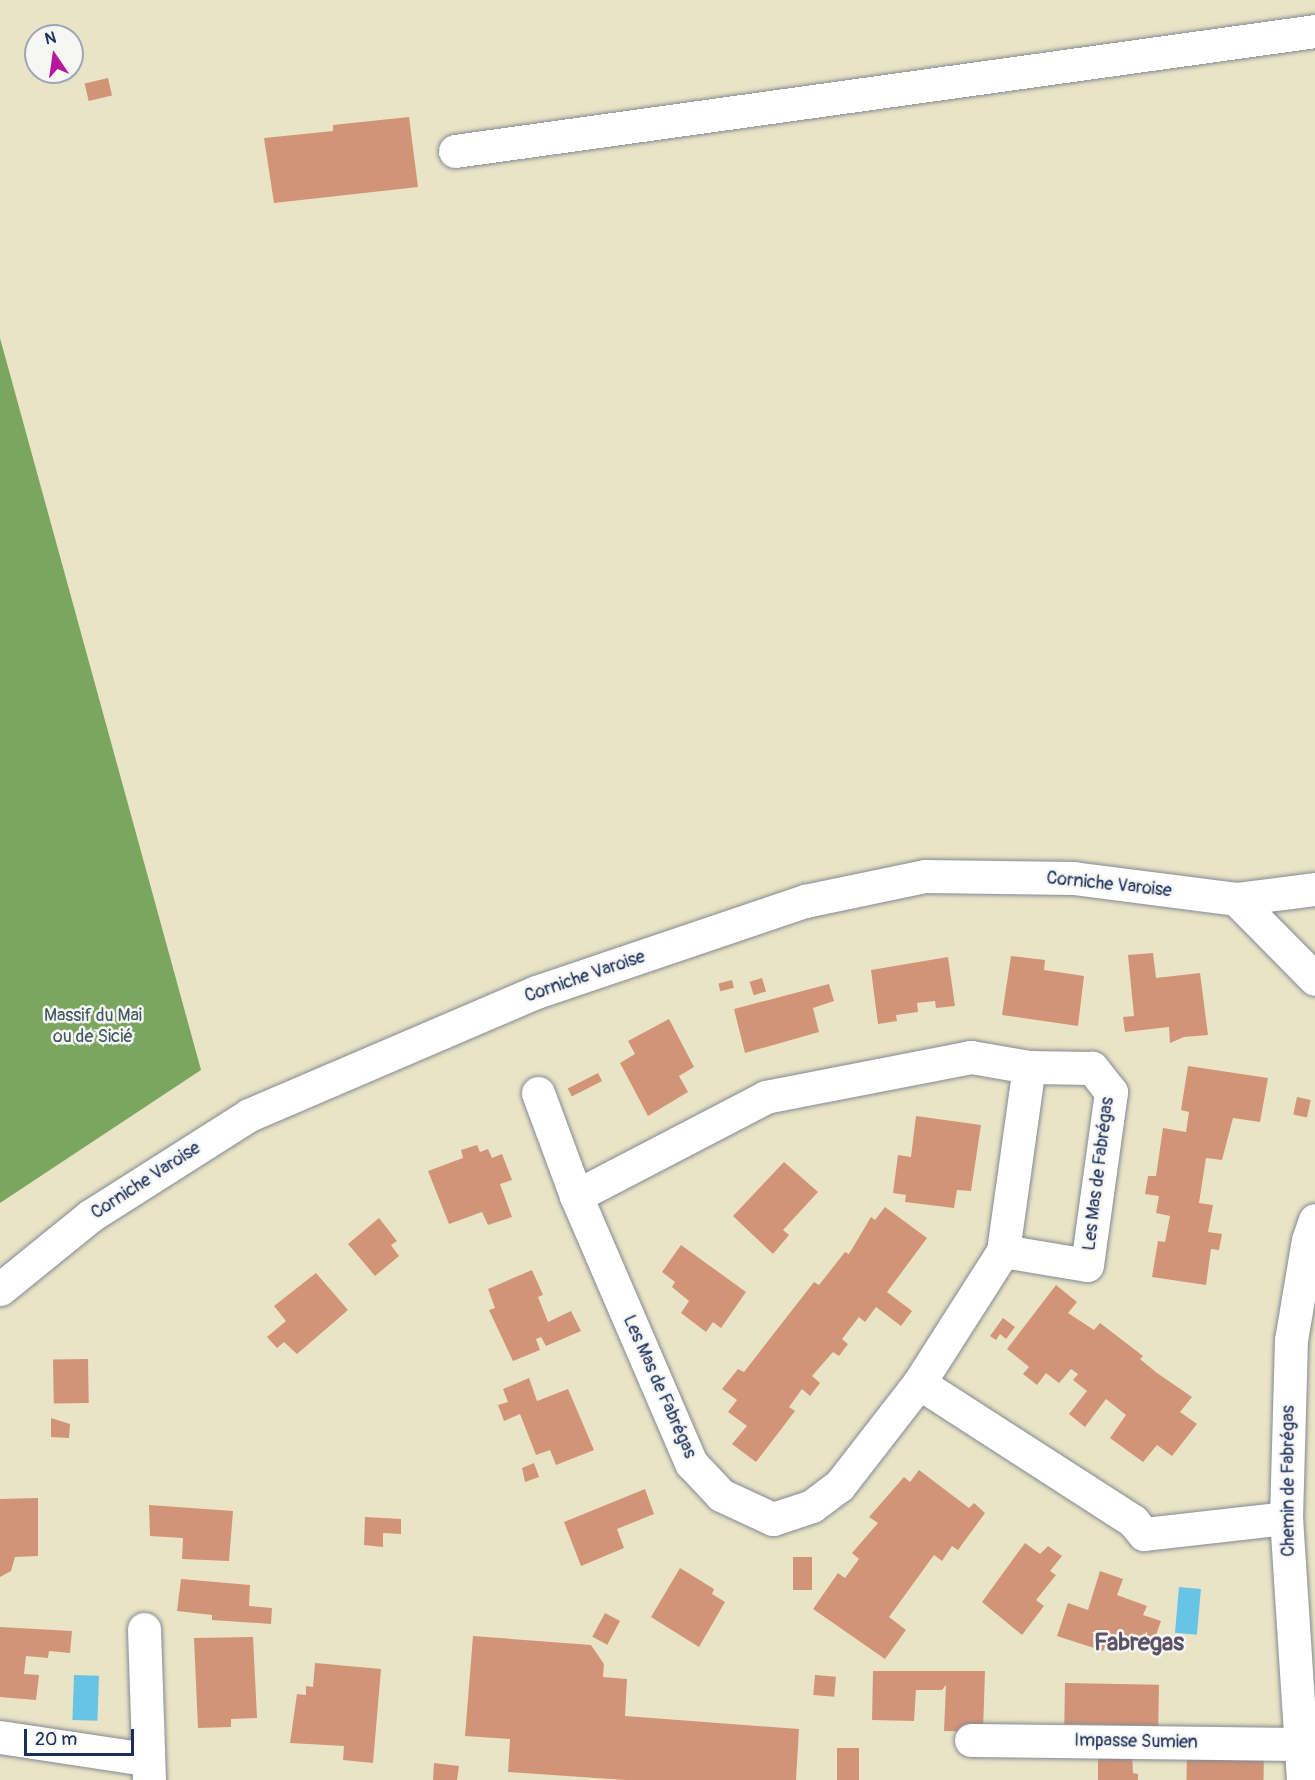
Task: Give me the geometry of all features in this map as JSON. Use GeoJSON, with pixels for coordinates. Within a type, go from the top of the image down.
{"type":"FeatureCollection","features":[{"type":"Feature","properties":{"kind":"street"},"geometry":{"type":"LineString","coordinates":[[455,150],[1315,31]]}},
{"type":"Feature","properties":{"kind":"street","name":"Corniche Varoise"},"geometry":{"type":"LineString","coordinates":[[0,1289],[90,1216],[249,1115],[536,992],[805,901],[925,876],[1073,878],[1236,899],[1315,889]]}},
{"type":"Feature","properties":{"kind":"street"},"geometry":{"type":"LineString","coordinates":[[1236,899],[1315,979]]}},
{"type":"Feature","properties":{"kind":"street","name":"Les Mas de Fabrégas"},"geometry":{"type":"LineString","coordinates":[[576,1196],[766,1096],[970,1058],[1029,1067],[1092,1068],[1111,1092],[1087,1265],[1003,1251]]}},
{"type":"Feature","properties":{"kind":"street","name":"Les Mas de Fabrégas"},"geometry":{"type":"LineString","coordinates":[[538,1093],[576,1196],[691,1463],[721,1495],[773,1519],[812,1506],[839,1486],[919,1383],[1003,1251],[1029,1067]]}},
{"type":"Feature","properties":{"kind":"street","name":"Chemin de Fabrégas"},"geometry":{"type":"LineString","coordinates":[[1303,1780],[1286,1518],[1292,1340],[1308,1240],[1315,1220]]}},
{"type":"Feature","properties":{"kind":"street"},"geometry":{"type":"LineString","coordinates":[[919,1383],[1132,1521],[1144,1534],[1286,1518]]}},
{"type":"Feature","properties":{"kind":"street"},"geometry":{"type":"LineString","coordinates":[[0,1737],[147,1770],[144,1629]]}},
{"type":"Feature","properties":{"kind":"street","name":"Impasse Sumien"},"geometry":{"type":"LineString","coordinates":[[971,1740],[1301,1743]]}},
{"type":"Feature","properties":{"kind":"green space","name":"Massif du Mai ou de Sicié"},"geometry":{"type":"Polygon","coordinates":[[[0,338],[201,1070],[0,1203],[0,338]]]}},
{"type":"Feature","properties":{"kind":"water"},"geometry":{"type":"Polygon","coordinates":[[[1179,1587],[1201,1589],[1197,1635],[1175,1633],[1179,1587]]]}},
{"type":"Feature","properties":{"kind":"water"},"geometry":{"type":"Polygon","coordinates":[[[74,1675],[99,1676],[97,1721],[72,1720],[74,1675]]]}},
{"type":"Feature","properties":{"kind":"building"},"geometry":{"type":"Polygon","coordinates":[[[108,78],[112,96],[89,101],[85,83],[108,78]]]}},
{"type":"Feature","properties":{"kind":"building"},"geometry":{"type":"Polygon","coordinates":[[[409,117],[418,187],[274,203],[264,138],[333,131],[333,125],[409,117]]]}},
{"type":"Feature","properties":{"kind":"building"},"geometry":{"type":"Polygon","coordinates":[[[1153,953],[1156,978],[1200,973],[1208,1035],[1184,1037],[1170,1043],[1169,1027],[1125,1032],[1123,1017],[1134,1016],[1128,955],[1153,953]]]}},
{"type":"Feature","properties":{"kind":"building"},"geometry":{"type":"Polygon","coordinates":[[[1011,956],[1045,960],[1044,970],[1084,976],[1078,1026],[1002,1015],[1011,956]]]}},
{"type":"Feature","properties":{"kind":"building"},"geometry":{"type":"Polygon","coordinates":[[[948,957],[955,1006],[936,1008],[935,1001],[917,1003],[918,1012],[896,1015],[897,1021],[878,1024],[871,970],[948,957]]]}},
{"type":"Feature","properties":{"kind":"building"},"geometry":{"type":"Polygon","coordinates":[[[762,978],[766,991],[754,995],[750,982],[762,978]]]}},
{"type":"Feature","properties":{"kind":"building"},"geometry":{"type":"Polygon","coordinates":[[[732,980],[734,988],[720,991],[718,983],[732,980]]]}},
{"type":"Feature","properties":{"kind":"building"},"geometry":{"type":"Polygon","coordinates":[[[829,984],[834,1001],[813,1008],[819,1032],[745,1053],[734,1009],[829,984]]]}},
{"type":"Feature","properties":{"kind":"building"},"geometry":{"type":"Polygon","coordinates":[[[669,1019],[694,1067],[679,1076],[688,1092],[648,1116],[620,1063],[635,1054],[628,1041],[669,1019]]]}},
{"type":"Feature","properties":{"kind":"building"},"geometry":{"type":"Polygon","coordinates":[[[1188,1066],[1268,1078],[1260,1122],[1233,1118],[1222,1160],[1206,1158],[1199,1203],[1213,1205],[1208,1232],[1222,1234],[1219,1250],[1211,1249],[1206,1285],[1152,1277],[1158,1241],[1165,1242],[1170,1216],[1156,1213],[1159,1196],[1145,1194],[1148,1176],[1156,1176],[1163,1128],[1186,1132],[1189,1112],[1181,1110],[1188,1066]]]}},
{"type":"Feature","properties":{"kind":"building"},"geometry":{"type":"Polygon","coordinates":[[[598,1073],[602,1081],[572,1096],[568,1088],[598,1073]]]}},
{"type":"Feature","properties":{"kind":"building"},"geometry":{"type":"Polygon","coordinates":[[[1297,1097],[1311,1100],[1307,1118],[1293,1115],[1297,1097]]]}},
{"type":"Feature","properties":{"kind":"building"},"geometry":{"type":"Polygon","coordinates":[[[916,1116],[981,1125],[971,1191],[957,1190],[954,1208],[905,1202],[906,1195],[893,1193],[898,1155],[911,1157],[916,1116]]]}},
{"type":"Feature","properties":{"kind":"building"},"geometry":{"type":"Polygon","coordinates":[[[477,1145],[480,1152],[488,1149],[492,1158],[502,1154],[512,1180],[500,1184],[512,1217],[488,1225],[482,1212],[449,1224],[428,1171],[463,1158],[461,1150],[477,1145]]]}},
{"type":"Feature","properties":{"kind":"building"},"geometry":{"type":"Polygon","coordinates":[[[784,1162],[818,1192],[783,1230],[789,1235],[773,1254],[733,1216],[784,1162]]]}},
{"type":"Feature","properties":{"kind":"building"},"geometry":{"type":"Polygon","coordinates":[[[885,1207],[927,1238],[887,1292],[912,1311],[901,1326],[876,1307],[865,1322],[859,1317],[842,1339],[848,1344],[839,1356],[833,1352],[812,1376],[820,1383],[810,1396],[802,1389],[789,1407],[795,1411],[756,1462],[732,1444],[747,1426],[728,1412],[737,1400],[722,1389],[738,1369],[744,1372],[814,1282],[819,1285],[845,1252],[849,1254],[871,1217],[875,1220],[885,1207]]]}},
{"type":"Feature","properties":{"kind":"building"},"geometry":{"type":"Polygon","coordinates":[[[379,1218],[397,1241],[391,1245],[399,1256],[375,1276],[348,1244],[379,1218]]]}},
{"type":"Feature","properties":{"kind":"building"},"geometry":{"type":"Polygon","coordinates":[[[681,1245],[746,1292],[721,1328],[713,1322],[706,1332],[681,1313],[689,1301],[672,1287],[675,1282],[662,1272],[681,1245]]]}},
{"type":"Feature","properties":{"kind":"building"},"geometry":{"type":"Polygon","coordinates":[[[532,1270],[543,1295],[538,1297],[548,1322],[571,1311],[581,1331],[546,1346],[541,1337],[536,1339],[540,1350],[513,1361],[489,1310],[495,1308],[488,1289],[532,1270]]]}},
{"type":"Feature","properties":{"kind":"building"},"geometry":{"type":"Polygon","coordinates":[[[316,1273],[348,1310],[297,1354],[284,1342],[277,1348],[267,1337],[286,1321],[274,1306],[316,1273]]]}},
{"type":"Feature","properties":{"kind":"building"},"geometry":{"type":"Polygon","coordinates":[[[1056,1285],[1077,1302],[1068,1313],[1094,1330],[1100,1323],[1143,1356],[1140,1359],[1157,1373],[1192,1397],[1180,1412],[1197,1424],[1172,1456],[1157,1445],[1143,1462],[1110,1438],[1126,1415],[1106,1399],[1085,1427],[1069,1414],[1087,1391],[1073,1380],[1078,1374],[1071,1369],[1059,1383],[1046,1373],[1037,1385],[1023,1374],[1029,1367],[1007,1349],[1056,1285]]]}},
{"type":"Feature","properties":{"kind":"building"},"geometry":{"type":"Polygon","coordinates":[[[1003,1318],[1015,1327],[1006,1339],[1000,1334],[996,1340],[990,1336],[1003,1318]]]}},
{"type":"Feature","properties":{"kind":"building"},"geometry":{"type":"Polygon","coordinates":[[[88,1359],[89,1403],[54,1404],[53,1360],[88,1359]]]}},
{"type":"Feature","properties":{"kind":"building"},"geometry":{"type":"Polygon","coordinates":[[[529,1378],[537,1401],[568,1389],[594,1450],[556,1465],[550,1450],[536,1455],[520,1414],[504,1421],[498,1405],[508,1402],[503,1389],[529,1378]]]}},
{"type":"Feature","properties":{"kind":"building"},"geometry":{"type":"Polygon","coordinates":[[[51,1418],[70,1424],[69,1438],[51,1437],[51,1418]]]}},
{"type":"Feature","properties":{"kind":"building"},"geometry":{"type":"Polygon","coordinates":[[[534,1463],[539,1477],[525,1482],[522,1468],[534,1463]]]}},
{"type":"Feature","properties":{"kind":"building"},"geometry":{"type":"Polygon","coordinates":[[[919,1470],[969,1508],[974,1503],[985,1513],[958,1550],[952,1546],[942,1561],[934,1555],[889,1617],[906,1630],[885,1659],[813,1609],[838,1573],[845,1578],[859,1559],[852,1553],[878,1523],[869,1517],[904,1477],[910,1482],[919,1470]]]}},
{"type":"Feature","properties":{"kind":"building"},"geometry":{"type":"Polygon","coordinates":[[[645,1489],[654,1514],[617,1529],[624,1548],[581,1566],[564,1522],[645,1489]]]}},
{"type":"Feature","properties":{"kind":"building"},"geometry":{"type":"Polygon","coordinates":[[[38,1498],[38,1556],[15,1557],[11,1571],[0,1577],[0,1499],[38,1498]]]}},
{"type":"Feature","properties":{"kind":"building"},"geometry":{"type":"Polygon","coordinates":[[[149,1505],[233,1511],[229,1561],[182,1559],[183,1538],[150,1536],[149,1505]]]}},
{"type":"Feature","properties":{"kind":"building"},"geometry":{"type":"Polygon","coordinates":[[[365,1517],[401,1519],[401,1534],[383,1533],[383,1547],[364,1545],[365,1517]]]}},
{"type":"Feature","properties":{"kind":"building"},"geometry":{"type":"Polygon","coordinates":[[[1025,1543],[1040,1554],[1048,1546],[1062,1556],[1050,1571],[1056,1575],[1036,1600],[1044,1606],[1022,1635],[982,1602],[1025,1543]]]}},
{"type":"Feature","properties":{"kind":"building"},"geometry":{"type":"Polygon","coordinates":[[[793,1557],[812,1557],[812,1590],[793,1590],[793,1557]]]}},
{"type":"Feature","properties":{"kind":"building"},"geometry":{"type":"Polygon","coordinates":[[[680,1568],[714,1589],[712,1594],[725,1602],[699,1647],[651,1617],[680,1568]]]}},
{"type":"Feature","properties":{"kind":"building"},"geometry":{"type":"Polygon","coordinates":[[[1100,1571],[1123,1579],[1117,1595],[1147,1606],[1143,1615],[1161,1621],[1151,1649],[1134,1644],[1131,1652],[1106,1644],[1103,1651],[1057,1636],[1068,1603],[1088,1610],[1100,1571]]]}},
{"type":"Feature","properties":{"kind":"building"},"geometry":{"type":"Polygon","coordinates":[[[181,1579],[250,1585],[249,1606],[272,1608],[271,1624],[212,1620],[212,1615],[177,1611],[181,1579]]]}},
{"type":"Feature","properties":{"kind":"building"},"geometry":{"type":"Polygon","coordinates":[[[605,1613],[620,1621],[607,1645],[592,1637],[605,1613]]]}},
{"type":"Feature","properties":{"kind":"building"},"geometry":{"type":"Polygon","coordinates":[[[0,1627],[72,1631],[70,1653],[49,1651],[48,1658],[26,1656],[24,1674],[39,1675],[36,1700],[0,1697],[0,1627]]]}},
{"type":"Feature","properties":{"kind":"building"},"geometry":{"type":"Polygon","coordinates":[[[473,1636],[591,1645],[604,1664],[603,1677],[627,1679],[625,1716],[799,1729],[796,1780],[626,1780],[508,1772],[510,1739],[465,1736],[473,1636]]]}},
{"type":"Feature","properties":{"kind":"building"},"geometry":{"type":"Polygon","coordinates":[[[253,1637],[257,1718],[231,1719],[231,1727],[198,1728],[194,1638],[253,1637]]]}},
{"type":"Feature","properties":{"kind":"building"},"geometry":{"type":"Polygon","coordinates":[[[315,1663],[381,1669],[373,1763],[343,1760],[344,1746],[290,1743],[297,1694],[306,1695],[306,1686],[313,1687],[315,1663]]]}},
{"type":"Feature","properties":{"kind":"building"},"geometry":{"type":"Polygon","coordinates":[[[873,1671],[985,1671],[983,1732],[944,1731],[946,1685],[942,1690],[916,1690],[914,1721],[872,1720],[873,1671]]]}},
{"type":"Feature","properties":{"kind":"building"},"geometry":{"type":"Polygon","coordinates":[[[815,1675],[836,1677],[834,1697],[813,1695],[815,1675]]]}},
{"type":"Feature","properties":{"kind":"building"},"geometry":{"type":"Polygon","coordinates":[[[1065,1683],[1159,1685],[1158,1726],[1064,1724],[1065,1683]]]}},
{"type":"Feature","properties":{"kind":"building"},"geometry":{"type":"Polygon","coordinates":[[[837,1748],[859,1748],[859,1780],[837,1780],[837,1748]]]}},
{"type":"Feature","properties":{"kind":"building"},"geometry":{"type":"Polygon","coordinates":[[[1098,1751],[1132,1752],[1133,1773],[1138,1774],[1138,1780],[1098,1780],[1098,1751]]]}},
{"type":"Feature","properties":{"kind":"building"},"geometry":{"type":"Polygon","coordinates":[[[1187,1752],[1264,1753],[1264,1780],[1187,1780],[1187,1752]]]}},
{"type":"Feature","properties":{"kind":"building"},"geometry":{"type":"Polygon","coordinates":[[[434,1763],[459,1766],[457,1780],[433,1780],[434,1763]]]}},
{"type":"Feature","properties":{"kind":"district","name":"Fabregas"},"geometry":{"type":"Point","coordinates":[1139,1643]}}]}
